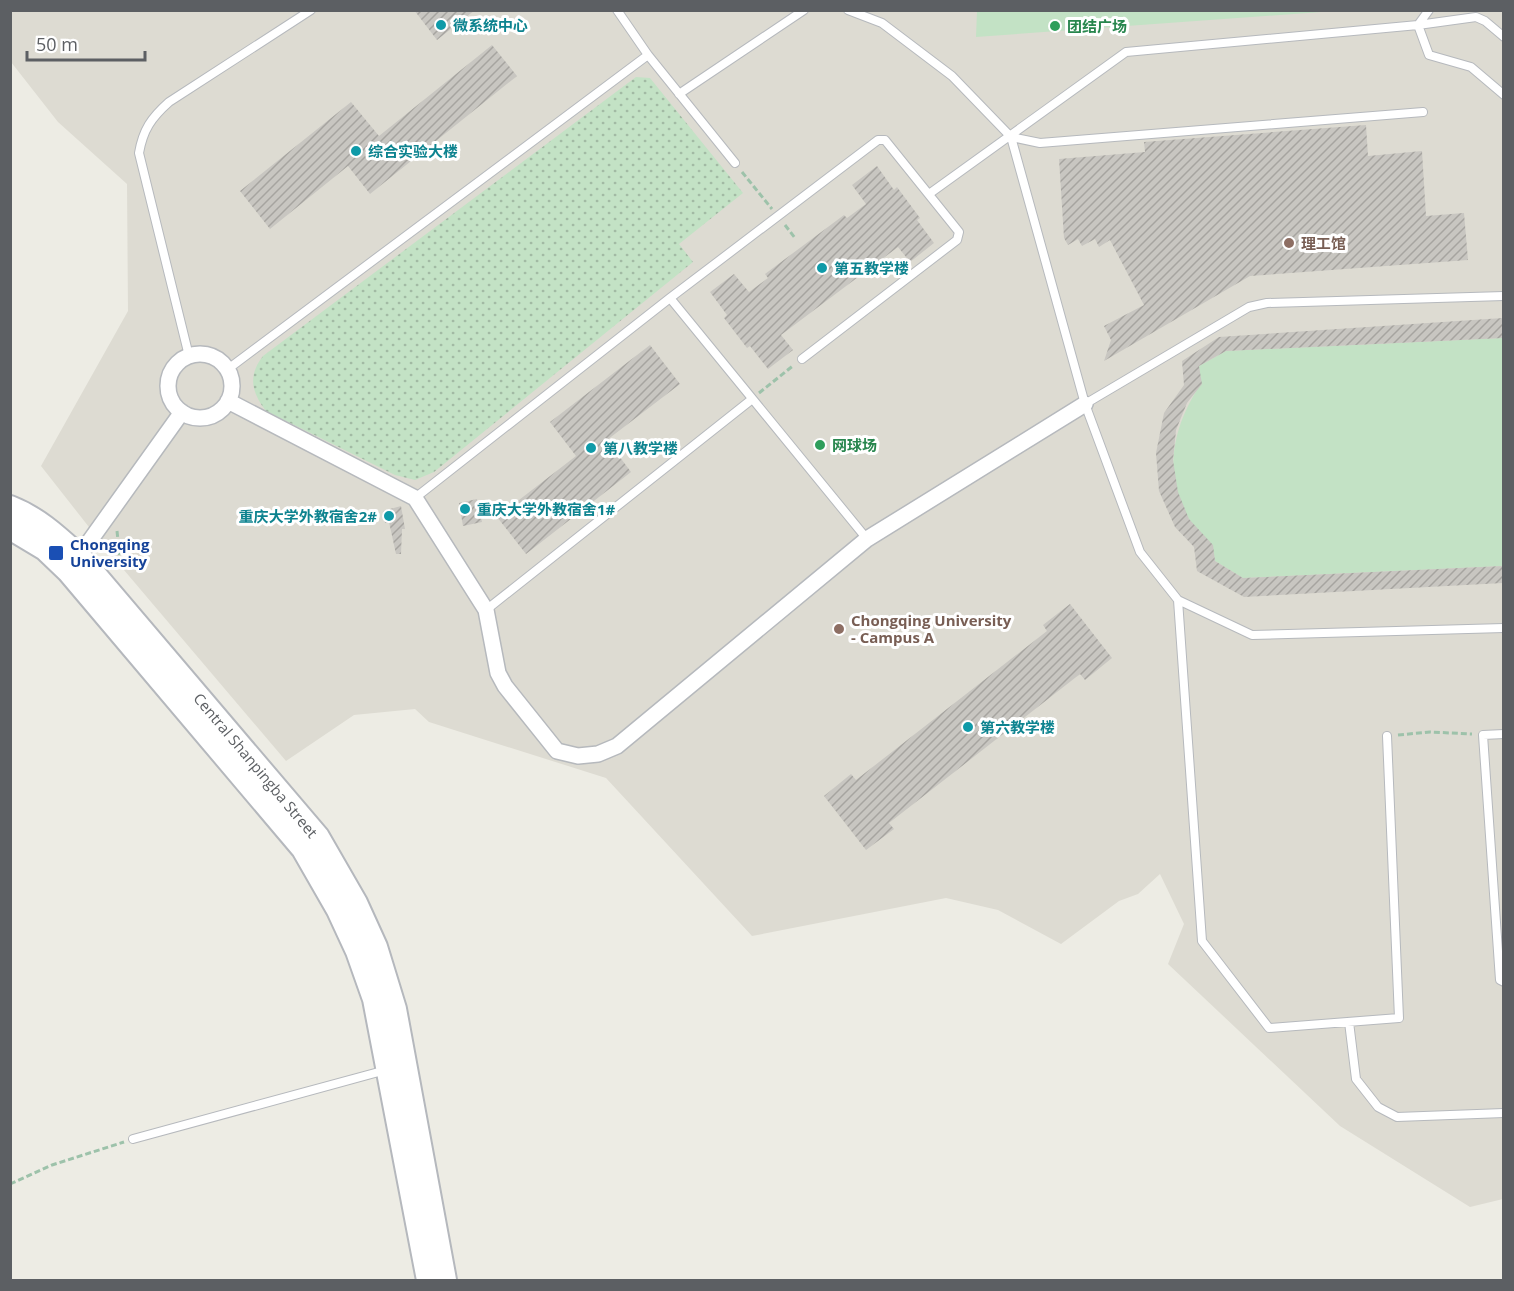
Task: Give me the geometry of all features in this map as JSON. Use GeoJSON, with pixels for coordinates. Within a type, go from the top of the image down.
{"type":"FeatureCollection","features":[{"type":"Feature","properties":{"kind":"main road"},"geometry":{"type":"LineString","coordinates":[[10,507],[28,514],[53,532],[74,564]]}},
{"type":"Feature","properties":{"kind":"main road"},"geometry":{"type":"LineString","coordinates":[[10,528],[74,564]]}},
{"type":"Feature","properties":{"kind":"main road","name":"Central Shanpingba Street"},"geometry":{"type":"LineString","coordinates":[[74,564],[303,849],[338,910],[357,951],[374,999],[428,1281]]}},
{"type":"Feature","properties":{"kind":"main road","name":"Central Shanpingba Street"},"geometry":{"type":"LineString","coordinates":[[74,564],[318,837],[356,903],[376,947],[395,1009],[445,1281]]}},
{"type":"Feature","properties":{"kind":"street"},"geometry":{"type":"LineString","coordinates":[[189,356],[211,356],[228,369],[232,380],[228,401],[212,415],[190,417],[182,412],[170,396],[170,377],[174,368],[189,356]]}},
{"type":"Feature","properties":{"kind":"street"},"geometry":{"type":"LineString","coordinates":[[228,401],[415,498],[486,610],[498,673],[504,686],[557,751],[578,756],[598,754],[616,746],[867,539],[1085,404]]}},
{"type":"Feature","properties":{"kind":"street"},"geometry":{"type":"LineString","coordinates":[[74,564],[182,412]]}},
{"type":"Feature","properties":{"kind":"lane"},"geometry":{"type":"LineString","coordinates":[[189,356],[139,153],[143,132],[155,114],[169,102],[311,10]]}},
{"type":"Feature","properties":{"kind":"lane"},"geometry":{"type":"LineString","coordinates":[[617,10],[648,55],[735,163]]}},
{"type":"Feature","properties":{"kind":"lane"},"geometry":{"type":"LineString","coordinates":[[679,94],[804,10]]}},
{"type":"Feature","properties":{"kind":"lane"},"geometry":{"type":"LineString","coordinates":[[848,10],[882,23],[952,76],[1011,136],[1085,404],[1140,552],[1178,600],[1252,635],[1503,628]]}},
{"type":"Feature","properties":{"kind":"lane"},"geometry":{"type":"LineString","coordinates":[[1418,25],[1429,10]]}},
{"type":"Feature","properties":{"kind":"lane"},"geometry":{"type":"LineString","coordinates":[[929,194],[1126,52],[1418,25],[1476,17],[1485,21],[1503,37]]}},
{"type":"Feature","properties":{"kind":"lane"},"geometry":{"type":"LineString","coordinates":[[1418,25],[1429,55],[1471,67],[1503,95]]}},
{"type":"Feature","properties":{"kind":"lane"},"geometry":{"type":"LineString","coordinates":[[228,369],[648,55]]}},
{"type":"Feature","properties":{"kind":"lane"},"geometry":{"type":"LineString","coordinates":[[1011,136],[1040,143],[1423,112]]}},
{"type":"Feature","properties":{"kind":"lane"},"geometry":{"type":"LineString","coordinates":[[415,498],[777,215],[878,140],[885,140],[891,144],[959,232],[957,240],[802,359]]}},
{"type":"Feature","properties":{"kind":"lane"},"geometry":{"type":"LineString","coordinates":[[1085,404],[1249,307],[1268,303],[1503,297]]}},
{"type":"Feature","properties":{"kind":"lane"},"geometry":{"type":"LineString","coordinates":[[670,298],[751,400],[867,539]]}},
{"type":"Feature","properties":{"kind":"lane"},"geometry":{"type":"LineString","coordinates":[[486,610],[751,400]]}},
{"type":"Feature","properties":{"kind":"lane"},"geometry":{"type":"LineString","coordinates":[[1178,600],[1202,941],[1269,1028],[1399,1018],[1387,736]]}},
{"type":"Feature","properties":{"kind":"lane"},"geometry":{"type":"LineString","coordinates":[[1503,734],[1483,735],[1499,912],[1500,980],[1503,982]]}},
{"type":"Feature","properties":{"kind":"lane"},"geometry":{"type":"LineString","coordinates":[[1349,1022],[1356,1079],[1378,1107],[1397,1117],[1503,1113]]}},
{"type":"Feature","properties":{"kind":"lane"},"geometry":{"type":"LineString","coordinates":[[133,1139],[388,1070]]}},
{"type":"Feature","properties":{"kind":"path"},"geometry":{"type":"LineString","coordinates":[[735,163],[795,238]]}},
{"type":"Feature","properties":{"kind":"path"},"geometry":{"type":"LineString","coordinates":[[751,400],[802,359]]}},
{"type":"Feature","properties":{"kind":"path"},"geometry":{"type":"LineString","coordinates":[[115,505],[120,560]]}},
{"type":"Feature","properties":{"kind":"path"},"geometry":{"type":"LineString","coordinates":[[1387,736],[1430,732],[1483,735]]}},
{"type":"Feature","properties":{"kind":"path"},"geometry":{"type":"LineString","coordinates":[[10,1184],[52,1165],[133,1139]]}},
{"type":"Feature","properties":{"kind":"shaded area","name":"Chongqing University - Campus A"},"geometry":{"type":"Polygon","coordinates":[[[11,10],[1503,11],[1503,1199],[1470,1207],[1340,1126],[1168,964],[1184,924],[1160,874],[1138,894],[1119,901],[1061,944],[998,910],[946,898],[752,936],[606,778],[429,722],[415,709],[354,715],[286,761],[107,550],[41,466],[128,311],[127,184],[58,122],[11,62],[11,10]]]}},
{"type":"Feature","properties":{"kind":"green space","name":"团结广场"},"geometry":{"type":"Polygon","coordinates":[[[977,10],[1335,11],[976,37],[977,10]]]}},
{"type":"Feature","properties":{"kind":"green space"},"geometry":{"type":"Polygon","coordinates":[[[636,77],[650,78],[743,193],[679,244],[693,262],[434,472],[415,480],[395,475],[266,411],[257,397],[253,384],[255,370],[263,356],[636,77]]]}},
{"type":"Feature","properties":{"kind":"green space"},"geometry":{"type":"Polygon","coordinates":[[[1503,338],[1503,566],[1243,578],[1215,561],[1209,541],[1193,525],[1180,502],[1173,467],[1178,432],[1184,415],[1201,384],[1199,366],[1226,351],[1503,338]]]}},
{"type":"Feature","properties":{"kind":"building","name":"微系统中心"},"geometry":{"type":"Polygon","coordinates":[[[414,10],[475,10],[437,40],[414,10]]]}},
{"type":"Feature","properties":{"kind":"building","name":"综合实验大楼"},"geometry":{"type":"Polygon","coordinates":[[[492,45],[517,76],[370,194],[348,166],[270,229],[240,191],[351,102],[379,136],[492,45]]]}},
{"type":"Feature","properties":{"kind":"building","name":"理工馆"},"geometry":{"type":"Polygon","coordinates":[[[1366,125],[1368,156],[1422,151],[1426,216],[1464,213],[1468,260],[1250,276],[1104,361],[1111,340],[1104,326],[1144,305],[1110,240],[1099,247],[1095,239],[1082,246],[1078,239],[1068,245],[1064,238],[1059,159],[1145,152],[1144,142],[1366,125]]]}},
{"type":"Feature","properties":{"kind":"building","name":"第五教学楼"},"geometry":{"type":"Polygon","coordinates":[[[877,166],[894,190],[897,187],[920,218],[917,220],[934,243],[910,262],[898,247],[781,335],[793,350],[768,369],[750,346],[747,348],[724,318],[727,315],[710,292],[734,274],[749,292],[768,278],[765,274],[844,215],[847,218],[866,204],[852,185],[877,166]]]}},
{"type":"Feature","properties":{"kind":"building"},"geometry":{"type":"Polygon","coordinates":[[[1503,318],[1503,338],[1226,351],[1199,366],[1202,384],[1187,403],[1176,430],[1173,460],[1178,492],[1189,519],[1213,545],[1215,561],[1243,578],[1503,566],[1503,583],[1244,597],[1197,571],[1194,547],[1175,527],[1159,491],[1156,453],[1164,413],[1184,385],[1182,361],[1219,337],[1503,318]]]}},
{"type":"Feature","properties":{"kind":"building","name":"第八教学楼"},"geometry":{"type":"Polygon","coordinates":[[[650,345],[680,384],[607,440],[631,472],[526,554],[497,517],[576,456],[550,422],[650,345]]]}},
{"type":"Feature","properties":{"kind":"building","name":"重庆大学外教宿舍1#"},"geometry":{"type":"Polygon","coordinates":[[[477,499],[482,522],[463,526],[459,503],[477,499]]]}},
{"type":"Feature","properties":{"kind":"building","name":"重庆大学外教宿舍2#"},"geometry":{"type":"Polygon","coordinates":[[[401,506],[405,529],[402,529],[401,554],[396,554],[389,522],[385,523],[383,511],[401,506]]]}},
{"type":"Feature","properties":{"kind":"building","name":"第六教学楼"},"geometry":{"type":"Polygon","coordinates":[[[1070,604],[1112,658],[1085,680],[1080,674],[889,823],[894,829],[866,850],[824,796],[851,774],[856,780],[1047,631],[1043,625],[1070,604]]]}},
{"type":"Feature","properties":{"kind":"place","name":"微系统中心"},"geometry":{"type":"Point","coordinates":[441,25]}},
{"type":"Feature","properties":{"kind":"place","name":"团结广场"},"geometry":{"type":"Point","coordinates":[1055,26]}},
{"type":"Feature","properties":{"kind":"place","name":"综合实验大楼"},"geometry":{"type":"Point","coordinates":[356,151]}},
{"type":"Feature","properties":{"kind":"place","name":"理工馆"},"geometry":{"type":"Point","coordinates":[1289,243]}},
{"type":"Feature","properties":{"kind":"place","name":"第五教学楼"},"geometry":{"type":"Point","coordinates":[822,268]}},
{"type":"Feature","properties":{"kind":"place","name":"网球场"},"geometry":{"type":"Point","coordinates":[820,445]}},
{"type":"Feature","properties":{"kind":"place","name":"第八教学楼"},"geometry":{"type":"Point","coordinates":[591,448]}},
{"type":"Feature","properties":{"kind":"place","name":"重庆大学外教宿舍1#"},"geometry":{"type":"Point","coordinates":[465,509]}},
{"type":"Feature","properties":{"kind":"place","name":"重庆大学外教宿舍2#"},"geometry":{"type":"Point","coordinates":[389,516]}},
{"type":"Feature","properties":{"kind":"place","name":"Chongqing University"},"geometry":{"type":"Point","coordinates":[56,553]}},
{"type":"Feature","properties":{"kind":"place","name":"Chongqing University - Campus A"},"geometry":{"type":"Point","coordinates":[839,629]}},
{"type":"Feature","properties":{"kind":"place","name":"第六教学楼"},"geometry":{"type":"Point","coordinates":[968,727]}}]}
